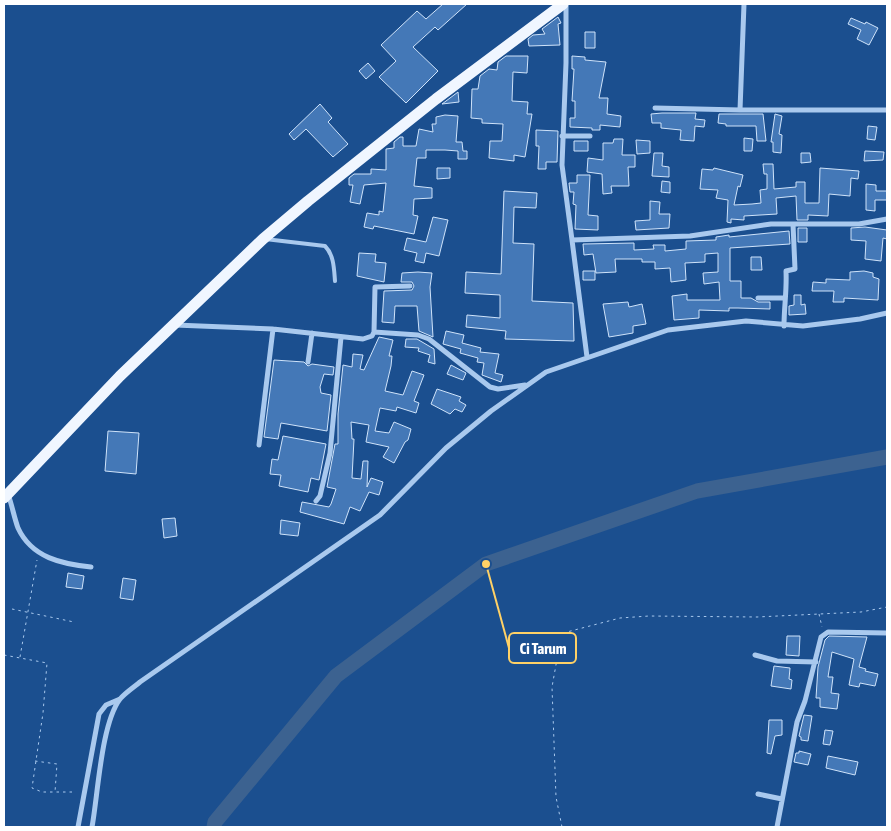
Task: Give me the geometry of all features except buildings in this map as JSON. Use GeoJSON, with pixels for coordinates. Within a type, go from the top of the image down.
{"type":"FeatureCollection","features":[{"type":"Feature","properties":{"kind":"main road"},"geometry":{"type":"LineString","coordinates":[[6,496],[72,424],[263,239],[436,99],[565,4]]}},
{"type":"Feature","properties":{"kind":"street"},"geometry":{"type":"LineString","coordinates":[[565,4],[566,63],[562,165],[587,357]]}},
{"type":"Feature","properties":{"kind":"street"},"geometry":{"type":"LineString","coordinates":[[740,110],[744,4]]}},
{"type":"Feature","properties":{"kind":"street"},"geometry":{"type":"LineString","coordinates":[[655,108],[887,110]]}},
{"type":"Feature","properties":{"kind":"street"},"geometry":{"type":"LineString","coordinates":[[562,136],[590,136]]}},
{"type":"Feature","properties":{"kind":"street"},"geometry":{"type":"LineString","coordinates":[[572,240],[690,236],[771,224],[859,224],[887,219]]}},
{"type":"Feature","properties":{"kind":"street"},"geometry":{"type":"LineString","coordinates":[[784,326],[783,298],[786,292],[786,271],[795,269],[793,224]]}},
{"type":"Feature","properties":{"kind":"street"},"geometry":{"type":"LineString","coordinates":[[174,325],[273,329],[363,339],[372,336],[374,332],[375,287],[410,286]]}},
{"type":"Feature","properties":{"kind":"street"},"geometry":{"type":"LineString","coordinates":[[758,298],[783,298]]}},
{"type":"Feature","properties":{"kind":"street"},"geometry":{"type":"LineString","coordinates":[[78,827],[99,714],[106,705],[120,699],[140,682],[380,514],[446,448],[526,384],[546,372],[668,330],[746,321],[784,326],[822,324],[887,313]]}},
{"type":"Feature","properties":{"kind":"street"},"geometry":{"type":"LineString","coordinates":[[258,445],[273,329]]}},
{"type":"Feature","properties":{"kind":"street"},"geometry":{"type":"LineString","coordinates":[[374,332],[418,335],[429,339],[490,387],[498,389],[526,384]]}},
{"type":"Feature","properties":{"kind":"street"},"geometry":{"type":"LineString","coordinates":[[308,362],[312,333]]}},
{"type":"Feature","properties":{"kind":"street"},"geometry":{"type":"LineString","coordinates":[[316,501],[320,496],[330,453],[341,337]]}},
{"type":"Feature","properties":{"kind":"street"},"geometry":{"type":"LineString","coordinates":[[6,496],[19,530],[27,542],[38,552],[67,564],[91,567]]}},
{"type":"Feature","properties":{"kind":"street"},"geometry":{"type":"LineString","coordinates":[[777,827],[790,753],[816,662],[821,637],[824,633],[887,633]]}},
{"type":"Feature","properties":{"kind":"street"},"geometry":{"type":"LineString","coordinates":[[755,656],[777,661],[816,662]]}},
{"type":"Feature","properties":{"kind":"street"},"geometry":{"type":"LineString","coordinates":[[92,827],[99,772],[110,720],[120,699]]}},
{"type":"Feature","properties":{"kind":"street"},"geometry":{"type":"LineString","coordinates":[[758,794],[782,799]]}},
{"type":"Feature","properties":{"kind":"lane"},"geometry":{"type":"LineString","coordinates":[[263,239],[324,246],[329,250],[335,281]]}},
{"type":"Feature","properties":{"kind":"path"},"geometry":{"type":"LineString","coordinates":[[20,657],[38,552]]}},
{"type":"Feature","properties":{"kind":"path"},"geometry":{"type":"LineString","coordinates":[[562,827],[556,797],[552,687],[561,637],[567,632],[620,618],[649,616],[756,617],[862,612],[887,608]]}},
{"type":"Feature","properties":{"kind":"path"},"geometry":{"type":"LineString","coordinates":[[12,609],[74,622]]}},
{"type":"Feature","properties":{"kind":"path"},"geometry":{"type":"LineString","coordinates":[[819,614],[824,633]]}},
{"type":"Feature","properties":{"kind":"path"},"geometry":{"type":"LineString","coordinates":[[4,655],[47,663],[43,713],[32,789],[85,793]]}},
{"type":"Feature","properties":{"kind":"path"},"geometry":{"type":"LineString","coordinates":[[35,761],[57,764],[55,792]]}},
{"type":"Feature","properties":{"kind":"waterway"},"geometry":{"type":"LineString","coordinates":[[214,827],[215,822],[336,676],[486,564],[697,491],[887,457]]}},
{"type":"Feature","properties":{"kind":"place","name":"Ci Tarum"},"geometry":{"type":"Point","coordinates":[486,564]}}]}
